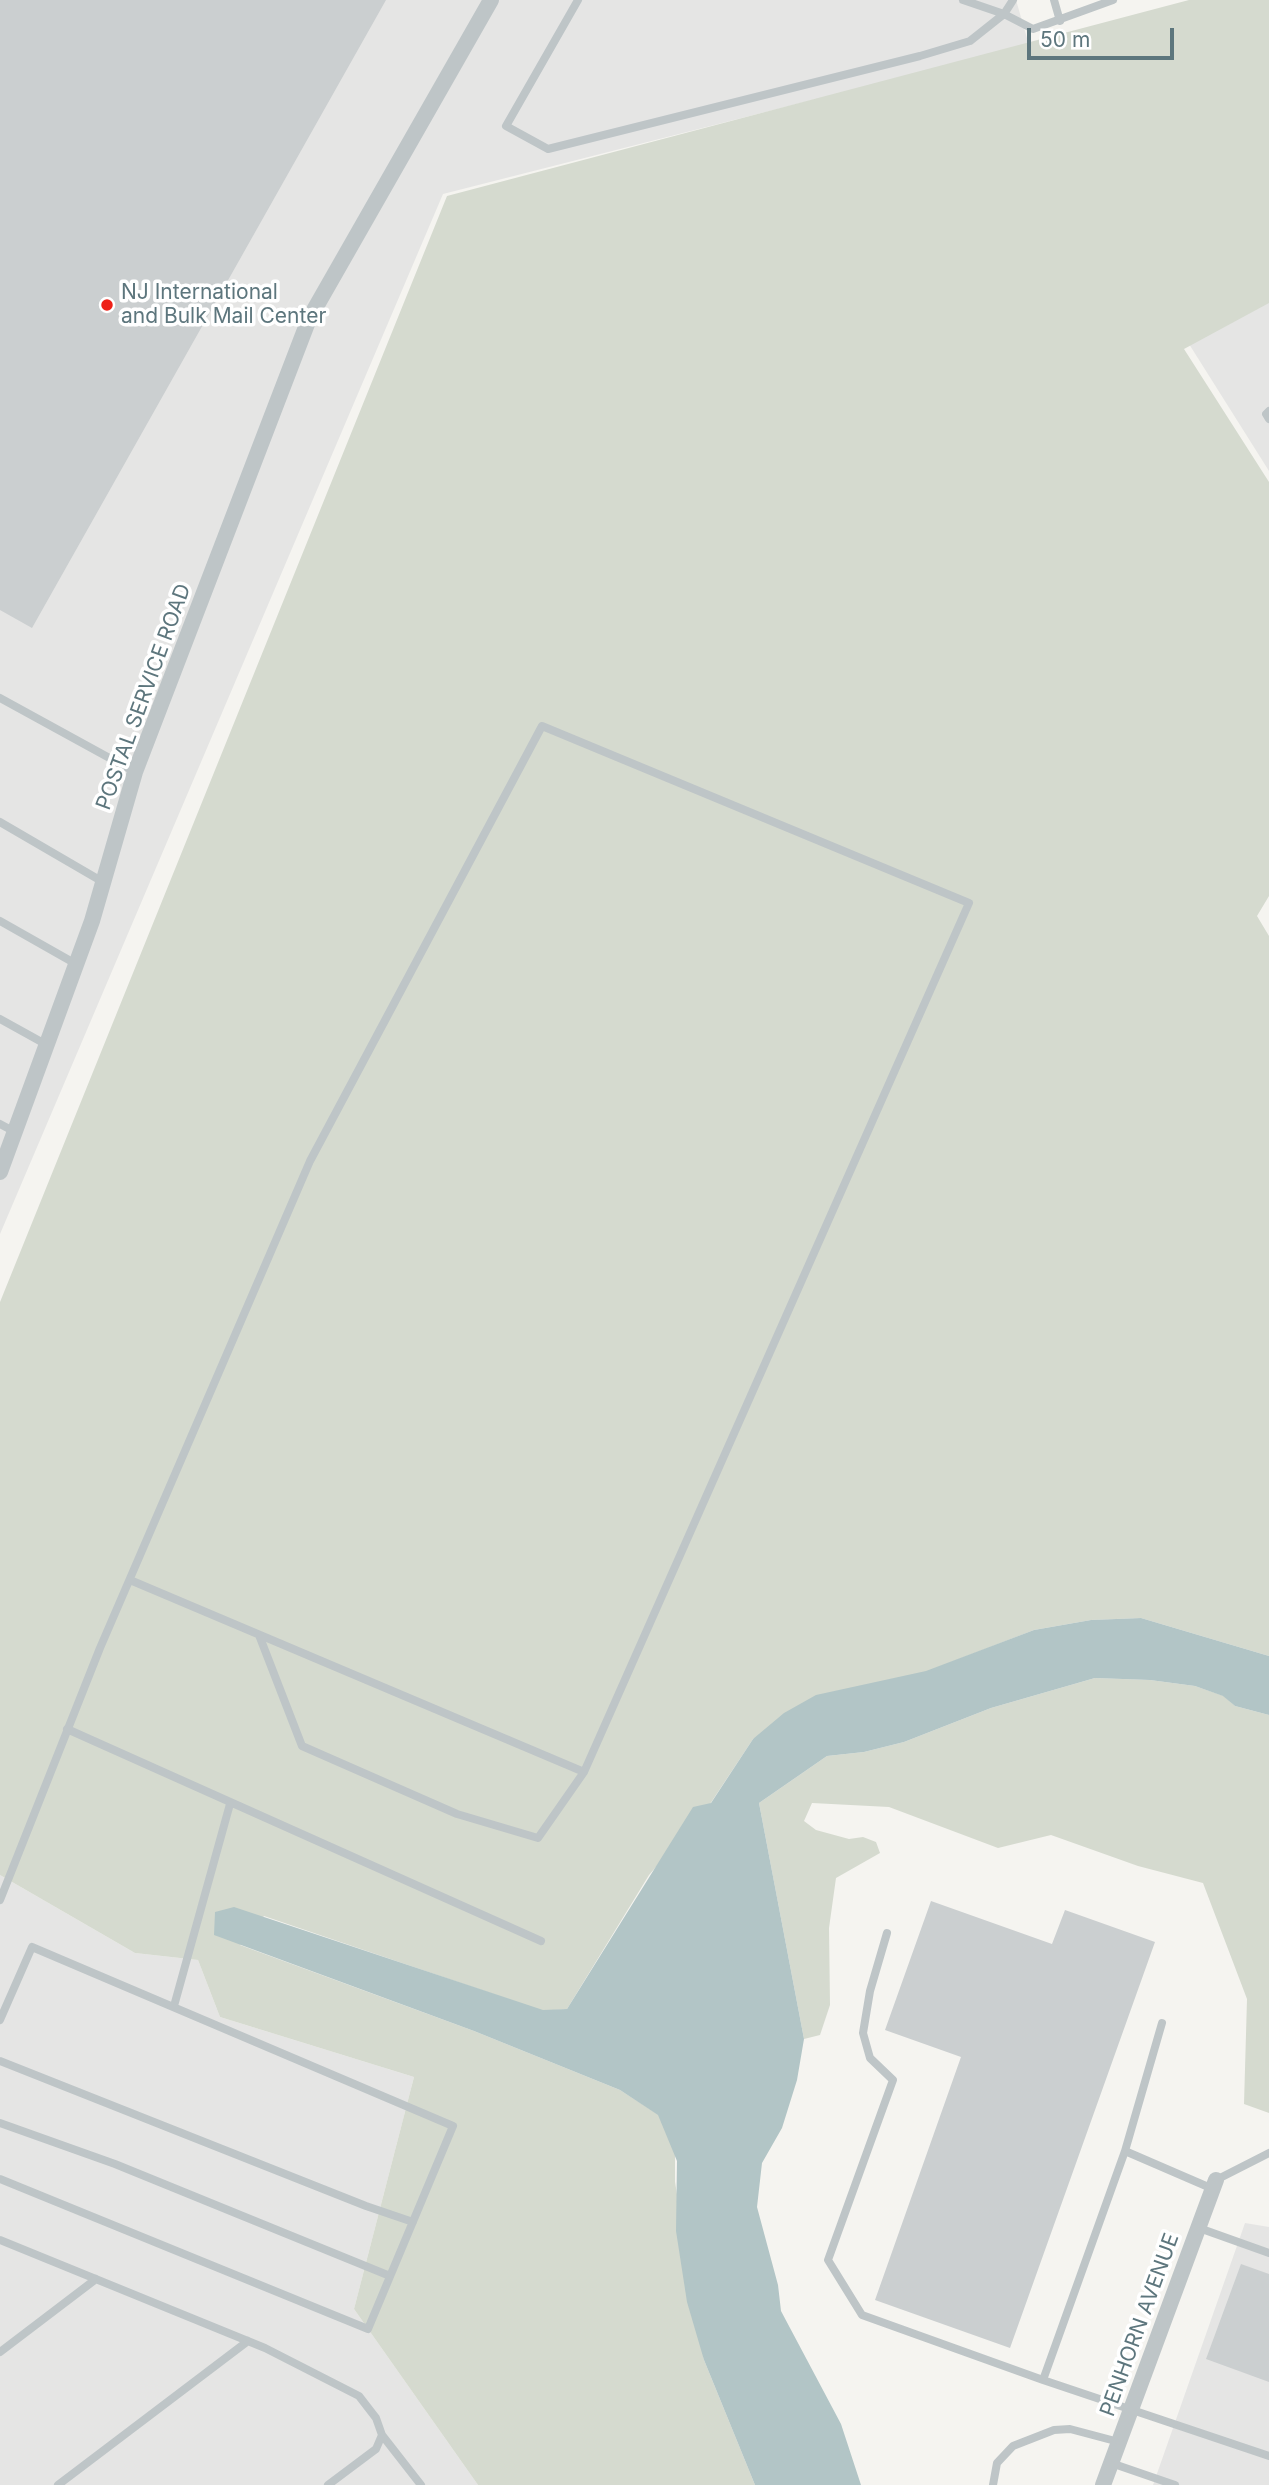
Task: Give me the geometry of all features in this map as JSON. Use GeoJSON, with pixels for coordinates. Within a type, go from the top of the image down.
{"type":"FeatureCollection","features":[{"type":"Feature","properties":{"kind":"street","name":"POSTAL SERVICE ROAD"},"geometry":{"type":"LineString","coordinates":[[0,1172],[76,964],[135,772],[309,319],[491,0]]}},
{"type":"Feature","properties":{"kind":"street","name":"PENHORN AVENUE"},"geometry":{"type":"LineString","coordinates":[[1103,2485],[1215,2184]]}},
{"type":"Feature","properties":{"kind":"lane"},"geometry":{"type":"LineString","coordinates":[[578,0],[506,126],[548,149],[920,56],[970,41],[1004,14],[1013,0]]}},
{"type":"Feature","properties":{"kind":"lane"},"geometry":{"type":"LineString","coordinates":[[963,0],[1004,14],[1033,29],[1113,0]]}},
{"type":"Feature","properties":{"kind":"lane"},"geometry":{"type":"LineString","coordinates":[[1054,0],[1060,20]]}},
{"type":"Feature","properties":{"kind":"lane"},"geometry":{"type":"LineString","coordinates":[[1269,411],[1266,414],[1269,419]]}},
{"type":"Feature","properties":{"kind":"lane"},"geometry":{"type":"LineString","coordinates":[[0,698],[135,772]]}},
{"type":"Feature","properties":{"kind":"lane"},"geometry":{"type":"LineString","coordinates":[[0,1900],[67,1729],[310,1161],[542,726],[969,903],[584,1772],[538,1838],[457,1814],[302,1746],[259,1635]]}},
{"type":"Feature","properties":{"kind":"lane"},"geometry":{"type":"LineString","coordinates":[[0,822],[103,882]]}},
{"type":"Feature","properties":{"kind":"lane"},"geometry":{"type":"LineString","coordinates":[[0,921],[76,964]]}},
{"type":"Feature","properties":{"kind":"lane"},"geometry":{"type":"LineString","coordinates":[[0,1019],[47,1045]]}},
{"type":"Feature","properties":{"kind":"lane"},"geometry":{"type":"LineString","coordinates":[[0,1124],[15,1132]]}},
{"type":"Feature","properties":{"kind":"lane"},"geometry":{"type":"LineString","coordinates":[[130,1580],[584,1772]]}},
{"type":"Feature","properties":{"kind":"lane"},"geometry":{"type":"LineString","coordinates":[[67,1729],[541,1941]]}},
{"type":"Feature","properties":{"kind":"lane"},"geometry":{"type":"LineString","coordinates":[[174,2006],[230,1804]]}},
{"type":"Feature","properties":{"kind":"lane"},"geometry":{"type":"LineString","coordinates":[[887,1933],[870,1991],[863,2033],[870,2058],[892,2080],[828,2260],[862,2315],[1043,2380],[1269,2456]]}},
{"type":"Feature","properties":{"kind":"lane"},"geometry":{"type":"LineString","coordinates":[[0,2020],[32,1947],[453,2126],[368,2329],[0,2179]]}},
{"type":"Feature","properties":{"kind":"lane"},"geometry":{"type":"LineString","coordinates":[[1043,2380],[1125,2151],[1162,2023]]}},
{"type":"Feature","properties":{"kind":"lane"},"geometry":{"type":"LineString","coordinates":[[0,2061],[366,2207],[413,2222]]}},
{"type":"Feature","properties":{"kind":"lane"},"geometry":{"type":"LineString","coordinates":[[0,2123],[116,2164],[390,2276]]}},
{"type":"Feature","properties":{"kind":"lane"},"geometry":{"type":"LineString","coordinates":[[1125,2151],[1215,2184],[1269,2153]]}},
{"type":"Feature","properties":{"kind":"lane"},"geometry":{"type":"LineString","coordinates":[[1199,2228],[1269,2253]]}},
{"type":"Feature","properties":{"kind":"lane"},"geometry":{"type":"LineString","coordinates":[[0,2240],[248,2341],[359,2396],[376,2418],[382,2435],[421,2485]]}},
{"type":"Feature","properties":{"kind":"lane"},"geometry":{"type":"LineString","coordinates":[[0,2351],[96,2280]]}},
{"type":"Feature","properties":{"kind":"lane"},"geometry":{"type":"LineString","coordinates":[[58,2485],[248,2341]]}},
{"type":"Feature","properties":{"kind":"lane"},"geometry":{"type":"LineString","coordinates":[[993,2485],[997,2463],[1013,2446],[1054,2430],[1070,2429],[1119,2442]]}},
{"type":"Feature","properties":{"kind":"lane"},"geometry":{"type":"LineString","coordinates":[[328,2485],[376,2449],[382,2435]]}},
{"type":"Feature","properties":{"kind":"lane"},"geometry":{"type":"LineString","coordinates":[[1111,2463],[1175,2485]]}},
{"type":"Feature","properties":{"kind":"shaded area","name":"NJ International and Bulk Mail Center"},"geometry":{"type":"Polygon","coordinates":[[[0,0],[1016,0],[1029,45],[443,194],[0,1234],[0,0]]]}},
{"type":"Feature","properties":{"kind":"shaded area"},"geometry":{"type":"Polygon","coordinates":[[[1189,0],[1269,0],[1269,303],[1184,349],[1269,482],[1269,896],[1257,916],[1269,936],[1269,1656],[1141,1618],[1091,1620],[1034,1630],[753,1739],[710,1804],[649,1875],[567,2009],[543,2011],[264,1916],[240,1945],[474,2031],[620,2090],[659,2115],[675,2150],[675,2182],[704,2360],[755,2485],[478,2485],[354,2309],[414,2077],[220,2017],[198,1960],[135,1953],[0,1875],[0,1302],[447,196],[1189,0]]]}},
{"type":"Feature","properties":{"kind":"shaded area"},"geometry":{"type":"Polygon","coordinates":[[[1269,301],[1269,471],[1189,344],[1269,301]]]}},
{"type":"Feature","properties":{"kind":"shaded area"},"geometry":{"type":"Polygon","coordinates":[[[1141,1618],[1269,1656],[1269,1715],[1235,1706],[1223,1696],[1195,1686],[1150,1680],[1095,1678],[991,1708],[904,1742],[864,1752],[827,1756],[759,1803],[804,2039],[797,2080],[782,2128],[762,2163],[757,2207],[778,2285],[781,2311],[841,2424],[861,2485],[755,2485],[704,2360],[687,2302],[676,2231],[677,2161],[658,2115],[620,2090],[474,2031],[214,1935],[215,1912],[234,1907],[543,2010],[567,2009],[693,1807],[711,1803],[753,1739],[784,1713],[816,1695],[926,1671],[1034,1630],[1091,1620],[1141,1618]]]}},
{"type":"Feature","properties":{"kind":"shaded area"},"geometry":{"type":"Polygon","coordinates":[[[1095,1678],[1150,1680],[1195,1686],[1224,1696],[1235,1706],[1269,1715],[1269,2113],[1244,2104],[1247,1999],[1203,1883],[1138,1866],[1051,1835],[998,1848],[889,1807],[812,1803],[804,1821],[816,1830],[849,1839],[863,1837],[876,1842],[880,1853],[836,1878],[829,1928],[830,2005],[820,2035],[804,2039],[759,1803],[827,1756],[864,1752],[904,1742],[991,1708],[1095,1678]]]}},
{"type":"Feature","properties":{"kind":"shaded area"},"geometry":{"type":"Polygon","coordinates":[[[0,1875],[135,1953],[198,1960],[220,2017],[414,2077],[354,2309],[478,2485],[0,2485],[0,1875]]]}},
{"type":"Feature","properties":{"kind":"shaded area"},"geometry":{"type":"Polygon","coordinates":[[[1245,2223],[1269,2227],[1269,2485],[1153,2485],[1245,2223]]]}},
{"type":"Feature","properties":{"kind":"building","name":"NJ International and Bulk Mail Center"},"geometry":{"type":"Polygon","coordinates":[[[0,0],[386,0],[32,628],[0,610],[0,0]]]}},
{"type":"Feature","properties":{"kind":"building"},"geometry":{"type":"Polygon","coordinates":[[[931,1901],[1052,1944],[1065,1910],[1155,1942],[1010,2348],[875,2300],[961,2057],[885,2030],[931,1901]]]}},
{"type":"Feature","properties":{"kind":"building"},"geometry":{"type":"Polygon","coordinates":[[[1241,2264],[1269,2274],[1269,2382],[1206,2359],[1241,2264]]]}},
{"type":"Feature","properties":{"kind":"place","name":"NJ International and Bulk Mail Center"},"geometry":{"type":"Point","coordinates":[107,305]}}]}
